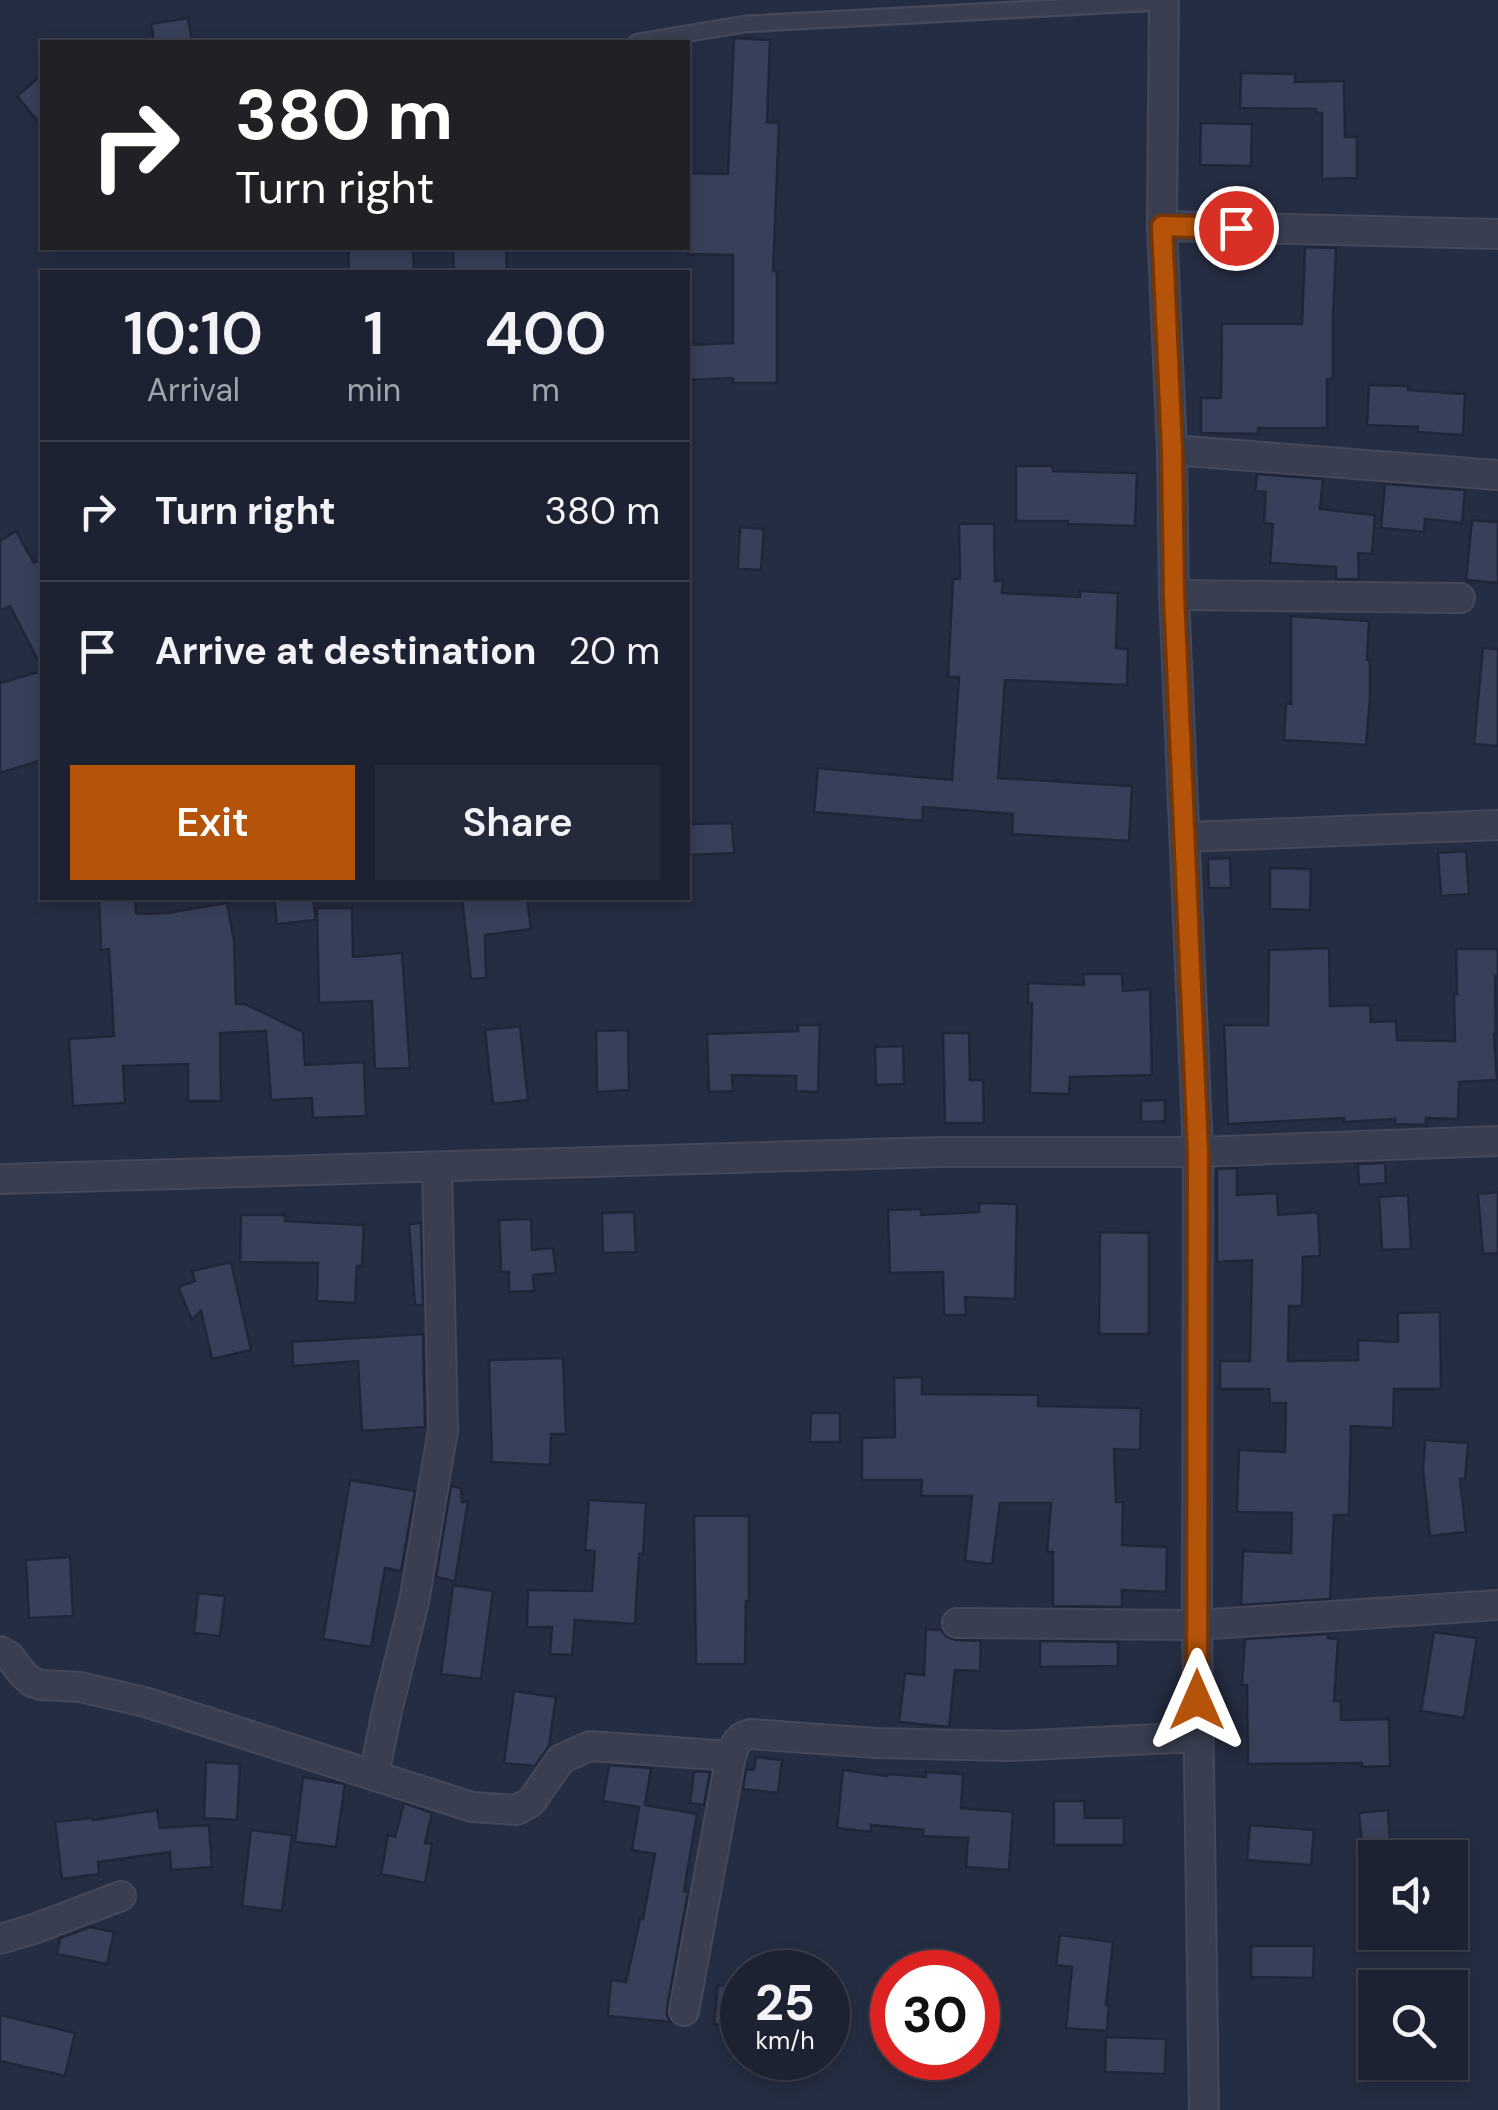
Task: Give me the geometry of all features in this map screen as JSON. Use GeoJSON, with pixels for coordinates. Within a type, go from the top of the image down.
{"type":"FeatureCollection","features":[{"type":"Feature","properties":{"kind":"street"},"geometry":{"type":"LineString","coordinates":[[1164,1],[1162,226],[1198,1152],[1197,1624],[1204,2110]]}},
{"type":"Feature","properties":{"kind":"street"},"geometry":{"type":"LineString","coordinates":[[1162,226],[1498,234]]}},
{"type":"Feature","properties":{"kind":"street"},"geometry":{"type":"LineString","coordinates":[[1172,450],[1498,475]]}},
{"type":"Feature","properties":{"kind":"street"},"geometry":{"type":"LineString","coordinates":[[1174,595],[1460,598]]}},
{"type":"Feature","properties":{"kind":"street"},"geometry":{"type":"LineString","coordinates":[[1186,837],[1498,825]]}},
{"type":"Feature","properties":{"kind":"street"},"geometry":{"type":"LineString","coordinates":[[0,1179],[939,1152],[1198,1152],[1498,1141]]}},
{"type":"Feature","properties":{"kind":"street"},"geometry":{"type":"LineString","coordinates":[[374,1775],[414,1602],[443,1430],[437,1168]]}},
{"type":"Feature","properties":{"kind":"street"},"geometry":{"type":"LineString","coordinates":[[957,1623],[1197,1624],[1498,1606]]}},
{"type":"Feature","properties":{"kind":"street"},"geometry":{"type":"LineString","coordinates":[[0,1651],[32,1682],[41,1685],[109,1692],[472,1807],[517,1810],[531,1802],[562,1759],[590,1746],[731,1756]]}},
{"type":"Feature","properties":{"kind":"street"},"geometry":{"type":"LineString","coordinates":[[684,2012],[731,1756],[741,1736],[1009,1746],[1198,1737]]}},
{"type":"Feature","properties":{"kind":"street"},"geometry":{"type":"LineString","coordinates":[[0,1938],[121,1896]]}},
{"type":"Feature","properties":{"kind":"lane"},"geometry":{"type":"LineString","coordinates":[[650,40],[745,24],[1164,1]]}},
{"type":"Feature","properties":{"kind":"building"},"geometry":{"type":"Polygon","coordinates":[[[188,18],[192,40],[154,40],[151,24],[188,18]]]}},
{"type":"Feature","properties":{"kind":"building"},"geometry":{"type":"Polygon","coordinates":[[[734,38],[770,40],[767,122],[779,123],[773,271],[777,271],[777,383],[733,383],[733,378],[690,380],[690,345],[733,343],[733,255],[688,254],[690,173],[728,174],[734,38]]]}},
{"type":"Feature","properties":{"kind":"building"},"geometry":{"type":"Polygon","coordinates":[[[1241,73],[1295,74],[1295,82],[1344,81],[1345,137],[1357,137],[1357,178],[1322,179],[1322,113],[1316,113],[1316,109],[1240,108],[1241,73]]]}},
{"type":"Feature","properties":{"kind":"building"},"geometry":{"type":"Polygon","coordinates":[[[40,77],[40,124],[17,96],[40,77]]]}},
{"type":"Feature","properties":{"kind":"building"},"geometry":{"type":"Polygon","coordinates":[[[1201,123],[1252,124],[1251,166],[1200,165],[1201,123]]]}},
{"type":"Feature","properties":{"kind":"building"},"geometry":{"type":"Polygon","coordinates":[[[1305,247],[1336,248],[1333,379],[1327,379],[1327,428],[1258,428],[1258,434],[1201,433],[1201,398],[1221,398],[1222,324],[1302,324],[1305,247]]]}},
{"type":"Feature","properties":{"kind":"building"},"geometry":{"type":"Polygon","coordinates":[[[348,250],[413,250],[414,270],[349,270],[348,250]]]}},
{"type":"Feature","properties":{"kind":"building"},"geometry":{"type":"Polygon","coordinates":[[[453,250],[506,250],[507,270],[454,270],[453,250]]]}},
{"type":"Feature","properties":{"kind":"building"},"geometry":{"type":"Polygon","coordinates":[[[1369,385],[1465,394],[1463,435],[1417,432],[1418,427],[1367,425],[1369,385]]]}},
{"type":"Feature","properties":{"kind":"building"},"geometry":{"type":"Polygon","coordinates":[[[1016,466],[1137,473],[1135,526],[1016,521],[1016,466]]]}},
{"type":"Feature","properties":{"kind":"building"},"geometry":{"type":"Polygon","coordinates":[[[1257,474],[1323,479],[1320,509],[1375,515],[1372,554],[1358,553],[1359,579],[1336,579],[1336,567],[1270,563],[1273,524],[1264,523],[1266,492],[1255,491],[1257,474]]]}},
{"type":"Feature","properties":{"kind":"building"},"geometry":{"type":"Polygon","coordinates":[[[1385,484],[1465,490],[1462,523],[1425,519],[1424,532],[1381,528],[1385,484]]]}},
{"type":"Feature","properties":{"kind":"building"},"geometry":{"type":"Polygon","coordinates":[[[1472,520],[1498,522],[1498,583],[1466,580],[1472,520]]]}},
{"type":"Feature","properties":{"kind":"building"},"geometry":{"type":"Polygon","coordinates":[[[959,524],[994,524],[995,581],[1003,581],[1002,593],[1080,597],[1080,591],[1118,593],[1116,648],[1128,649],[1127,685],[1005,680],[998,778],[1132,786],[1129,841],[1012,834],[1013,814],[923,807],[922,821],[814,812],[818,768],[952,780],[959,677],[948,677],[953,579],[960,579],[959,524]]]}},
{"type":"Feature","properties":{"kind":"building"},"geometry":{"type":"Polygon","coordinates":[[[740,527],[764,529],[761,570],[738,569],[740,527]]]}},
{"type":"Feature","properties":{"kind":"building"},"geometry":{"type":"Polygon","coordinates":[[[16,531],[34,563],[40,559],[40,664],[10,606],[0,611],[0,541],[16,531]]]}},
{"type":"Feature","properties":{"kind":"building"},"geometry":{"type":"Polygon","coordinates":[[[1291,616],[1369,621],[1366,745],[1284,740],[1286,703],[1291,704],[1291,616]]]}},
{"type":"Feature","properties":{"kind":"building"},"geometry":{"type":"Polygon","coordinates":[[[1483,648],[1498,649],[1498,746],[1474,744],[1483,648]]]}},
{"type":"Feature","properties":{"kind":"building"},"geometry":{"type":"Polygon","coordinates":[[[40,672],[40,761],[0,773],[0,683],[40,672]]]}},
{"type":"Feature","properties":{"kind":"building"},"geometry":{"type":"Polygon","coordinates":[[[732,823],[734,853],[690,855],[690,824],[732,823]]]}},
{"type":"Feature","properties":{"kind":"building"},"geometry":{"type":"Polygon","coordinates":[[[1466,851],[1469,894],[1441,896],[1438,853],[1466,851]]]}},
{"type":"Feature","properties":{"kind":"building"},"geometry":{"type":"Polygon","coordinates":[[[1230,858],[1231,888],[1209,888],[1208,859],[1230,858]]]}},
{"type":"Feature","properties":{"kind":"building"},"geometry":{"type":"Polygon","coordinates":[[[1270,868],[1311,869],[1310,910],[1270,909],[1270,868]]]}},
{"type":"Feature","properties":{"kind":"building"},"geometry":{"type":"Polygon","coordinates":[[[99,900],[135,900],[136,913],[142,914],[227,903],[234,940],[236,1004],[245,1004],[303,1032],[305,1065],[364,1062],[366,1116],[313,1118],[312,1098],[271,1100],[266,1031],[220,1033],[221,1101],[188,1101],[188,1064],[123,1066],[125,1103],[73,1106],[69,1039],[114,1036],[109,949],[101,950],[99,900]]]}},
{"type":"Feature","properties":{"kind":"building"},"geometry":{"type":"Polygon","coordinates":[[[274,900],[313,900],[316,920],[277,924],[274,900]]]}},
{"type":"Feature","properties":{"kind":"building"},"geometry":{"type":"Polygon","coordinates":[[[462,900],[527,900],[531,929],[485,935],[486,978],[471,979],[462,900]]]}},
{"type":"Feature","properties":{"kind":"building"},"geometry":{"type":"Polygon","coordinates":[[[317,908],[352,908],[353,957],[402,953],[410,1068],[375,1069],[372,1001],[319,1003],[317,908]]]}},
{"type":"Feature","properties":{"kind":"building"},"geometry":{"type":"Polygon","coordinates":[[[1329,948],[1330,1006],[1370,1005],[1371,1022],[1396,1021],[1397,1040],[1455,1041],[1456,949],[1498,949],[1494,1034],[1497,1080],[1459,1082],[1458,1119],[1426,1118],[1426,1125],[1395,1124],[1395,1119],[1344,1122],[1344,1118],[1228,1124],[1224,1025],[1268,1025],[1269,950],[1329,948]]]}},
{"type":"Feature","properties":{"kind":"building"},"geometry":{"type":"Polygon","coordinates":[[[1083,974],[1122,974],[1123,991],[1150,989],[1152,1075],[1070,1077],[1069,1094],[1030,1093],[1032,1003],[1028,1003],[1028,983],[1084,985],[1083,974]]]}},
{"type":"Feature","properties":{"kind":"building"},"geometry":{"type":"Polygon","coordinates":[[[798,1025],[820,1025],[818,1092],[796,1091],[796,1076],[732,1075],[733,1091],[709,1092],[707,1034],[798,1031],[798,1025]]]}},
{"type":"Feature","properties":{"kind":"building"},"geometry":{"type":"Polygon","coordinates":[[[520,1026],[528,1100],[493,1104],[485,1030],[520,1026]]]}},
{"type":"Feature","properties":{"kind":"building"},"geometry":{"type":"Polygon","coordinates":[[[628,1030],[629,1090],[597,1092],[596,1031],[628,1030]]]}},
{"type":"Feature","properties":{"kind":"building"},"geometry":{"type":"Polygon","coordinates":[[[943,1033],[969,1033],[970,1080],[983,1080],[984,1123],[945,1123],[943,1033]]]}},
{"type":"Feature","properties":{"kind":"building"},"geometry":{"type":"Polygon","coordinates":[[[903,1046],[904,1084],[876,1085],[875,1047],[903,1046]]]}},
{"type":"Feature","properties":{"kind":"building"},"geometry":{"type":"Polygon","coordinates":[[[1165,1100],[1165,1121],[1141,1122],[1141,1101],[1165,1100]]]}},
{"type":"Feature","properties":{"kind":"building"},"geometry":{"type":"Polygon","coordinates":[[[1385,1163],[1386,1183],[1359,1185],[1358,1164],[1385,1163]]]}},
{"type":"Feature","properties":{"kind":"building"},"geometry":{"type":"Polygon","coordinates":[[[1237,1168],[1237,1195],[1277,1193],[1278,1215],[1318,1212],[1320,1256],[1303,1257],[1302,1306],[1289,1306],[1288,1361],[1358,1360],[1358,1340],[1398,1342],[1398,1313],[1440,1312],[1441,1389],[1394,1389],[1393,1428],[1351,1426],[1349,1515],[1334,1515],[1330,1599],[1241,1605],[1243,1551],[1291,1553],[1292,1513],[1237,1512],[1239,1450],[1285,1452],[1286,1403],[1270,1403],[1269,1389],[1220,1389],[1220,1361],[1250,1361],[1252,1260],[1217,1262],[1217,1169],[1237,1168]]]}},
{"type":"Feature","properties":{"kind":"building"},"geometry":{"type":"Polygon","coordinates":[[[1498,1192],[1498,1253],[1483,1254],[1478,1194],[1498,1192]]]}},
{"type":"Feature","properties":{"kind":"building"},"geometry":{"type":"Polygon","coordinates":[[[1408,1195],[1411,1249],[1382,1250],[1379,1197],[1408,1195]]]}},
{"type":"Feature","properties":{"kind":"building"},"geometry":{"type":"Polygon","coordinates":[[[979,1203],[1017,1204],[1015,1299],[965,1297],[966,1315],[944,1315],[943,1272],[890,1273],[888,1210],[921,1209],[921,1215],[979,1212],[979,1203]]]}},
{"type":"Feature","properties":{"kind":"building"},"geometry":{"type":"Polygon","coordinates":[[[634,1212],[636,1252],[603,1253],[602,1213],[634,1212]]]}},
{"type":"Feature","properties":{"kind":"building"},"geometry":{"type":"Polygon","coordinates":[[[241,1215],[285,1215],[285,1221],[364,1225],[355,1303],[317,1301],[318,1263],[240,1262],[241,1215]]]}},
{"type":"Feature","properties":{"kind":"building"},"geometry":{"type":"Polygon","coordinates":[[[531,1219],[532,1250],[553,1248],[556,1273],[533,1275],[534,1291],[509,1292],[509,1272],[501,1272],[499,1220],[531,1219]]]}},
{"type":"Feature","properties":{"kind":"building"},"geometry":{"type":"Polygon","coordinates":[[[421,1223],[423,1305],[415,1305],[409,1224],[421,1223]]]}},
{"type":"Feature","properties":{"kind":"building"},"geometry":{"type":"Polygon","coordinates":[[[1100,1232],[1149,1233],[1149,1334],[1099,1334],[1100,1232]]]}},
{"type":"Feature","properties":{"kind":"building"},"geometry":{"type":"Polygon","coordinates":[[[231,1262],[251,1350],[212,1359],[201,1311],[192,1320],[178,1287],[195,1281],[192,1271],[231,1262]]]}},
{"type":"Feature","properties":{"kind":"building"},"geometry":{"type":"Polygon","coordinates":[[[423,1334],[425,1427],[362,1431],[358,1361],[293,1366],[292,1342],[423,1334]]]}},
{"type":"Feature","properties":{"kind":"building"},"geometry":{"type":"Polygon","coordinates":[[[563,1358],[566,1434],[551,1434],[550,1465],[492,1462],[489,1360],[563,1358]]]}},
{"type":"Feature","properties":{"kind":"building"},"geometry":{"type":"Polygon","coordinates":[[[922,1377],[922,1394],[1038,1395],[1038,1406],[1141,1408],[1140,1450],[1114,1449],[1116,1502],[1123,1502],[1122,1545],[1167,1547],[1166,1592],[1122,1590],[1122,1607],[1053,1606],[1053,1552],[1047,1552],[1051,1503],[1000,1503],[992,1564],[965,1561],[972,1496],[921,1496],[922,1480],[862,1480],[862,1438],[895,1437],[894,1378],[922,1377]]]}},
{"type":"Feature","properties":{"kind":"building"},"geometry":{"type":"Polygon","coordinates":[[[811,1413],[840,1413],[840,1442],[810,1442],[811,1413]]]}},
{"type":"Feature","properties":{"kind":"building"},"geometry":{"type":"Polygon","coordinates":[[[1425,1440],[1468,1443],[1465,1479],[1460,1479],[1466,1532],[1430,1536],[1423,1470],[1425,1440]]]}},
{"type":"Feature","properties":{"kind":"building"},"geometry":{"type":"Polygon","coordinates":[[[350,1480],[415,1491],[401,1571],[385,1568],[371,1647],[323,1639],[350,1480]]]}},
{"type":"Feature","properties":{"kind":"building"},"geometry":{"type":"Polygon","coordinates":[[[451,1486],[461,1488],[462,1502],[468,1501],[455,1581],[436,1577],[451,1486]]]}},
{"type":"Feature","properties":{"kind":"building"},"geometry":{"type":"Polygon","coordinates":[[[589,1500],[646,1503],[635,1624],[575,1620],[572,1655],[550,1654],[552,1627],[527,1627],[528,1590],[592,1591],[595,1551],[585,1550],[589,1500]]]}},
{"type":"Feature","properties":{"kind":"building"},"geometry":{"type":"Polygon","coordinates":[[[694,1516],[749,1516],[745,1664],[696,1664],[694,1516]]]}},
{"type":"Feature","properties":{"kind":"building"},"geometry":{"type":"Polygon","coordinates":[[[70,1557],[73,1616],[29,1618],[26,1560],[70,1557]]]}},
{"type":"Feature","properties":{"kind":"building"},"geometry":{"type":"Polygon","coordinates":[[[453,1585],[493,1591],[481,1679],[441,1674],[453,1585]]]}},
{"type":"Feature","properties":{"kind":"building"},"geometry":{"type":"Polygon","coordinates":[[[198,1593],[225,1596],[220,1636],[194,1633],[198,1593]]]}},
{"type":"Feature","properties":{"kind":"building"},"geometry":{"type":"Polygon","coordinates":[[[926,1629],[941,1630],[956,1640],[981,1641],[980,1671],[955,1670],[949,1727],[899,1722],[905,1673],[924,1675],[926,1629]]]}},
{"type":"Feature","properties":{"kind":"building"},"geometry":{"type":"Polygon","coordinates":[[[1434,1632],[1477,1638],[1464,1718],[1421,1711],[1434,1632]]]}},
{"type":"Feature","properties":{"kind":"building"},"geometry":{"type":"Polygon","coordinates":[[[1328,1634],[1328,1638],[1338,1639],[1334,1701],[1341,1701],[1341,1720],[1389,1719],[1390,1766],[1248,1764],[1247,1685],[1242,1685],[1245,1639],[1328,1634]]]}},
{"type":"Feature","properties":{"kind":"building"},"geometry":{"type":"Polygon","coordinates":[[[1040,1641],[1118,1642],[1118,1666],[1040,1667],[1040,1641]]]}},
{"type":"Feature","properties":{"kind":"building"},"geometry":{"type":"Polygon","coordinates":[[[514,1691],[556,1697],[549,1746],[535,1766],[504,1763],[514,1691]]]}},
{"type":"Feature","properties":{"kind":"building"},"geometry":{"type":"Polygon","coordinates":[[[756,1757],[782,1760],[778,1793],[743,1789],[746,1769],[754,1770],[756,1757]]]}},
{"type":"Feature","properties":{"kind":"building"},"geometry":{"type":"Polygon","coordinates":[[[206,1762],[240,1764],[237,1820],[204,1818],[206,1762]]]}},
{"type":"Feature","properties":{"kind":"building"},"geometry":{"type":"Polygon","coordinates":[[[609,1765],[651,1768],[645,1805],[697,1814],[684,1891],[688,1892],[667,2008],[671,2022],[608,2016],[611,1980],[626,1982],[655,1854],[632,1850],[639,1807],[603,1801],[609,1765]]]}},
{"type":"Feature","properties":{"kind":"building"},"geometry":{"type":"Polygon","coordinates":[[[843,1770],[887,1776],[963,1774],[961,1808],[1013,1812],[1009,1870],[966,1867],[968,1838],[923,1836],[923,1830],[871,1825],[871,1832],[837,1828],[843,1770]]]}},
{"type":"Feature","properties":{"kind":"building"},"geometry":{"type":"Polygon","coordinates":[[[694,1771],[710,1772],[704,1805],[690,1803],[694,1771]]]}},
{"type":"Feature","properties":{"kind":"building"},"geometry":{"type":"Polygon","coordinates":[[[303,1777],[345,1784],[336,1847],[295,1842],[303,1777]]]}},
{"type":"Feature","properties":{"kind":"building"},"geometry":{"type":"Polygon","coordinates":[[[1054,1801],[1084,1801],[1085,1818],[1124,1818],[1124,1845],[1054,1845],[1054,1801]]]}},
{"type":"Feature","properties":{"kind":"building"},"geometry":{"type":"Polygon","coordinates":[[[404,1803],[432,1813],[425,1843],[432,1844],[425,1883],[381,1874],[388,1835],[395,1837],[404,1803]]]}},
{"type":"Feature","properties":{"kind":"building"},"geometry":{"type":"Polygon","coordinates":[[[157,1810],[160,1828],[209,1825],[212,1867],[171,1870],[170,1852],[98,1862],[99,1874],[62,1879],[55,1822],[157,1810]]]}},
{"type":"Feature","properties":{"kind":"building"},"geometry":{"type":"Polygon","coordinates":[[[1388,1810],[1390,1839],[1362,1840],[1359,1813],[1388,1810]]]}},
{"type":"Feature","properties":{"kind":"building"},"geometry":{"type":"Polygon","coordinates":[[[1250,1825],[1314,1830],[1311,1865],[1247,1860],[1250,1825]]]}},
{"type":"Feature","properties":{"kind":"building"},"geometry":{"type":"Polygon","coordinates":[[[251,1830],[292,1835],[282,1911],[242,1906],[251,1830]]]}},
{"type":"Feature","properties":{"kind":"building"},"geometry":{"type":"Polygon","coordinates":[[[90,1927],[114,1932],[107,1964],[57,1954],[60,1938],[90,1927]]]}},
{"type":"Feature","properties":{"kind":"building"},"geometry":{"type":"Polygon","coordinates":[[[1060,1935],[1113,1942],[1107,2031],[1066,2028],[1072,1967],[1056,1965],[1060,1935]]]}},
{"type":"Feature","properties":{"kind":"building"},"geometry":{"type":"Polygon","coordinates":[[[1251,1946],[1314,1946],[1313,1978],[1251,1977],[1251,1946]]]}},
{"type":"Feature","properties":{"kind":"building"},"geometry":{"type":"Polygon","coordinates":[[[718,1985],[720,1985],[720,2025],[714,2024],[718,1985]]]}},
{"type":"Feature","properties":{"kind":"building"},"geometry":{"type":"Polygon","coordinates":[[[0,2015],[75,2033],[65,2076],[0,2061],[0,2015]]]}},
{"type":"Feature","properties":{"kind":"building"},"geometry":{"type":"Polygon","coordinates":[[[1106,2037],[1166,2039],[1165,2074],[1105,2072],[1106,2037]]]}},
{"type":"Feature","properties":{"kind":"route"},"geometry":{"type":"LineString","coordinates":[[1197,1700],[1198,1152],[1162,226],[1236,228]]}}]}
